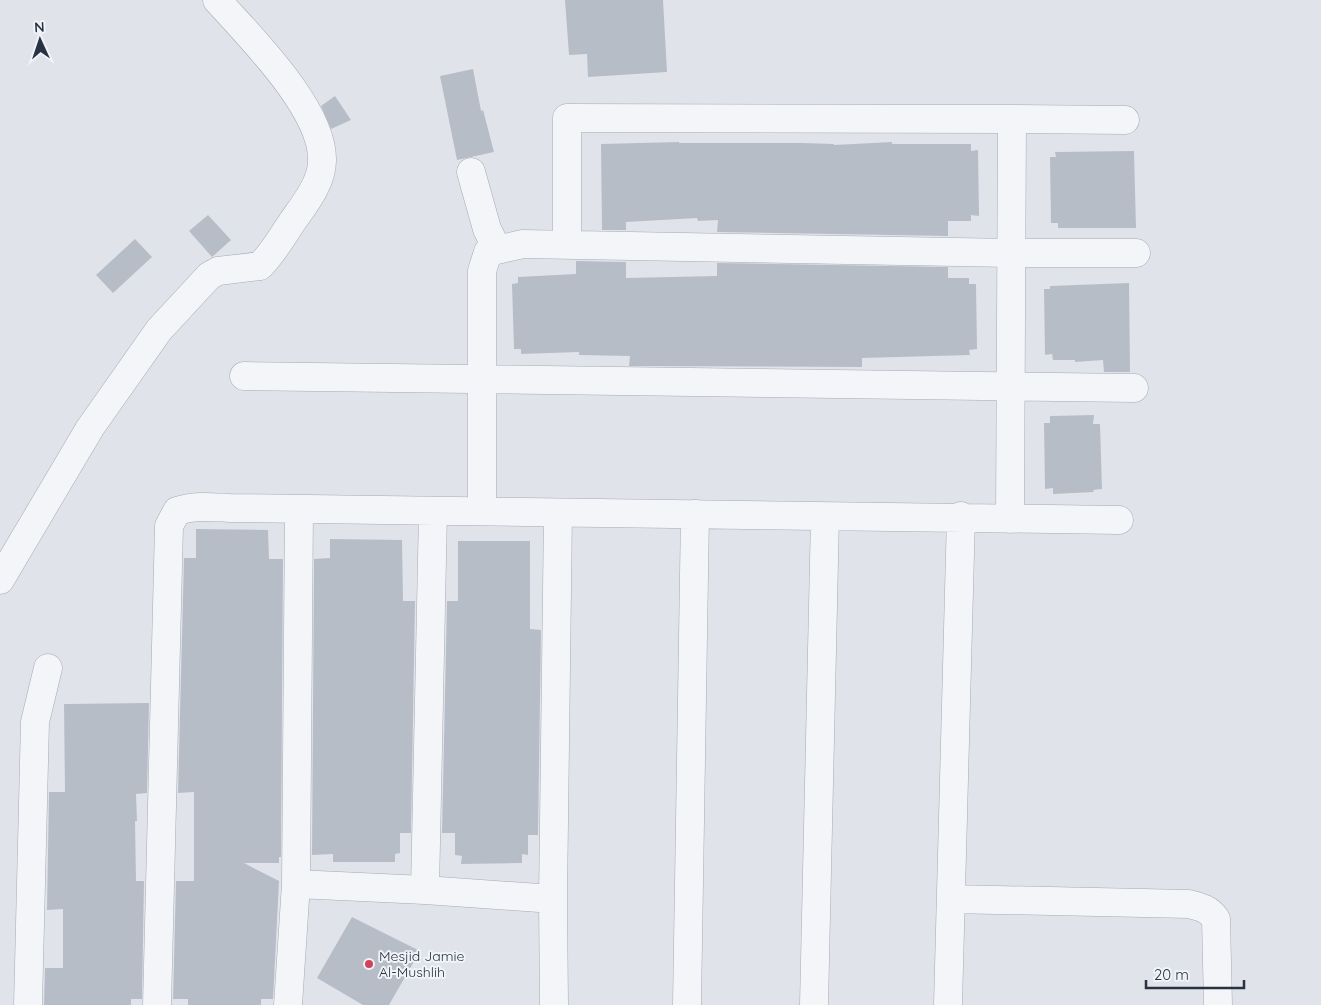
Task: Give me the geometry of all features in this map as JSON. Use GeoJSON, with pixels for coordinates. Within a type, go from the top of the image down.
{"type":"FeatureCollection","features":[{"type":"Feature","properties":{"kind":"street"},"geometry":{"type":"LineString","coordinates":[[0,580],[90,428],[159,330],[209,276],[218,271],[260,266],[300,210],[317,181],[322,162],[321,144],[301,102],[272,62],[217,0]]}},
{"type":"Feature","properties":{"kind":"street"},"geometry":{"type":"LineString","coordinates":[[567,245],[567,118],[1125,120]]}},
{"type":"Feature","properties":{"kind":"street"},"geometry":{"type":"LineString","coordinates":[[1010,519],[1012,119]]}},
{"type":"Feature","properties":{"kind":"street"},"geometry":{"type":"LineString","coordinates":[[472,172],[487,229],[495,245],[488,252],[482,271],[482,511]]}},
{"type":"Feature","properties":{"kind":"street"},"geometry":{"type":"LineString","coordinates":[[488,252],[523,244],[1012,253],[1136,253]]}},
{"type":"Feature","properties":{"kind":"street"},"geometry":{"type":"LineString","coordinates":[[244,376],[1011,388],[1134,388]]}},
{"type":"Feature","properties":{"kind":"street"},"geometry":{"type":"LineString","coordinates":[[157,1005],[169,526],[177,511],[190,507],[824,517],[961,516],[1010,519],[1119,520]]}},
{"type":"Feature","properties":{"kind":"street"},"geometry":{"type":"LineString","coordinates":[[288,1005],[296,884],[299,509]]}},
{"type":"Feature","properties":{"kind":"street"},"geometry":{"type":"LineString","coordinates":[[425,890],[433,512]]}},
{"type":"Feature","properties":{"kind":"street"},"geometry":{"type":"LineString","coordinates":[[554,1005],[553,899],[558,513]]}},
{"type":"Feature","properties":{"kind":"street"},"geometry":{"type":"LineString","coordinates":[[687,1005],[695,514]]}},
{"type":"Feature","properties":{"kind":"street"},"geometry":{"type":"LineString","coordinates":[[948,1005],[961,516]]}},
{"type":"Feature","properties":{"kind":"street"},"geometry":{"type":"LineString","coordinates":[[814,1005],[824,517]]}},
{"type":"Feature","properties":{"kind":"street"},"geometry":{"type":"LineString","coordinates":[[28,1005],[35,722],[48,668]]}},
{"type":"Feature","properties":{"kind":"street"},"geometry":{"type":"LineString","coordinates":[[296,884],[425,890],[553,899]]}},
{"type":"Feature","properties":{"kind":"street"},"geometry":{"type":"LineString","coordinates":[[951,899],[1190,904],[1203,907],[1212,912],[1216,919],[1218,1005]]}},
{"type":"Feature","properties":{"kind":"building"},"geometry":{"type":"Polygon","coordinates":[[[565,0],[663,0],[667,72],[588,77],[587,54],[569,55],[565,0]]]}},
{"type":"Feature","properties":{"kind":"building"},"geometry":{"type":"Polygon","coordinates":[[[473,69],[481,111],[483,110],[494,152],[457,160],[440,76],[473,69]]]}},
{"type":"Feature","properties":{"kind":"building"},"geometry":{"type":"Polygon","coordinates":[[[335,96],[351,120],[331,129],[321,106],[335,96]]]}},
{"type":"Feature","properties":{"kind":"building"},"geometry":{"type":"Polygon","coordinates":[[[679,142],[834,145],[892,142],[892,144],[971,144],[971,151],[978,150],[979,216],[971,215],[971,221],[948,221],[948,236],[717,232],[718,220],[698,221],[697,218],[626,222],[626,230],[602,230],[601,144],[679,142]]]}},
{"type":"Feature","properties":{"kind":"building"},"geometry":{"type":"Polygon","coordinates":[[[1134,151],[1136,228],[1058,228],[1058,223],[1051,223],[1050,157],[1056,157],[1055,152],[1134,151]]]}},
{"type":"Feature","properties":{"kind":"building"},"geometry":{"type":"Polygon","coordinates":[[[208,215],[231,240],[212,257],[189,231],[208,215]]]}},
{"type":"Feature","properties":{"kind":"building"},"geometry":{"type":"Polygon","coordinates":[[[135,239],[152,257],[113,293],[96,275],[135,239]]]}},
{"type":"Feature","properties":{"kind":"building"},"geometry":{"type":"Polygon","coordinates":[[[576,261],[626,262],[626,278],[717,276],[717,263],[948,267],[948,278],[969,278],[969,284],[976,284],[977,349],[969,350],[970,355],[862,358],[862,367],[629,366],[630,356],[579,355],[579,352],[521,354],[521,349],[514,349],[512,284],[518,283],[518,277],[576,274],[576,261]]]}},
{"type":"Feature","properties":{"kind":"building"},"geometry":{"type":"Polygon","coordinates":[[[1129,283],[1130,372],[1104,372],[1103,360],[1075,362],[1075,360],[1053,360],[1052,354],[1045,355],[1044,289],[1050,289],[1050,286],[1129,283]]]}},
{"type":"Feature","properties":{"kind":"building"},"geometry":{"type":"Polygon","coordinates":[[[1094,415],[1093,424],[1100,424],[1102,489],[1093,490],[1094,492],[1053,494],[1053,488],[1045,489],[1044,423],[1050,423],[1050,416],[1094,415]]]}},
{"type":"Feature","properties":{"kind":"building"},"geometry":{"type":"Polygon","coordinates":[[[196,529],[268,530],[269,559],[283,559],[281,857],[279,857],[279,863],[244,863],[279,881],[273,999],[261,999],[261,1005],[188,1005],[188,999],[173,999],[176,881],[194,881],[194,792],[178,793],[184,558],[196,558],[196,529]]]}},
{"type":"Feature","properties":{"kind":"building"},"geometry":{"type":"Polygon","coordinates":[[[330,539],[402,540],[403,601],[415,601],[411,833],[400,833],[400,853],[395,854],[395,862],[333,862],[333,854],[312,855],[314,559],[330,558],[330,539]]]}},
{"type":"Feature","properties":{"kind":"building"},"geometry":{"type":"Polygon","coordinates":[[[458,541],[530,541],[530,629],[541,630],[538,835],[528,835],[528,855],[522,854],[522,863],[461,864],[462,856],[455,855],[455,833],[442,833],[447,601],[458,601],[458,541]]]}},
{"type":"Feature","properties":{"kind":"building"},"geometry":{"type":"Polygon","coordinates":[[[149,703],[147,793],[136,794],[137,821],[135,821],[136,881],[144,881],[142,999],[131,999],[131,1005],[44,1005],[45,968],[63,968],[63,909],[47,910],[49,792],[65,792],[64,704],[149,703]]]}},
{"type":"Feature","properties":{"kind":"building","name":"Mesjid Jamie Al-Mushlih"},"geometry":{"type":"Polygon","coordinates":[[[352,917],[420,951],[389,1005],[363,1005],[317,978],[352,917]]]}},
{"type":"Feature","properties":{"kind":"place","name":"Mesjid Jamie Al-Mushlih"},"geometry":{"type":"Point","coordinates":[369,964]}}]}
